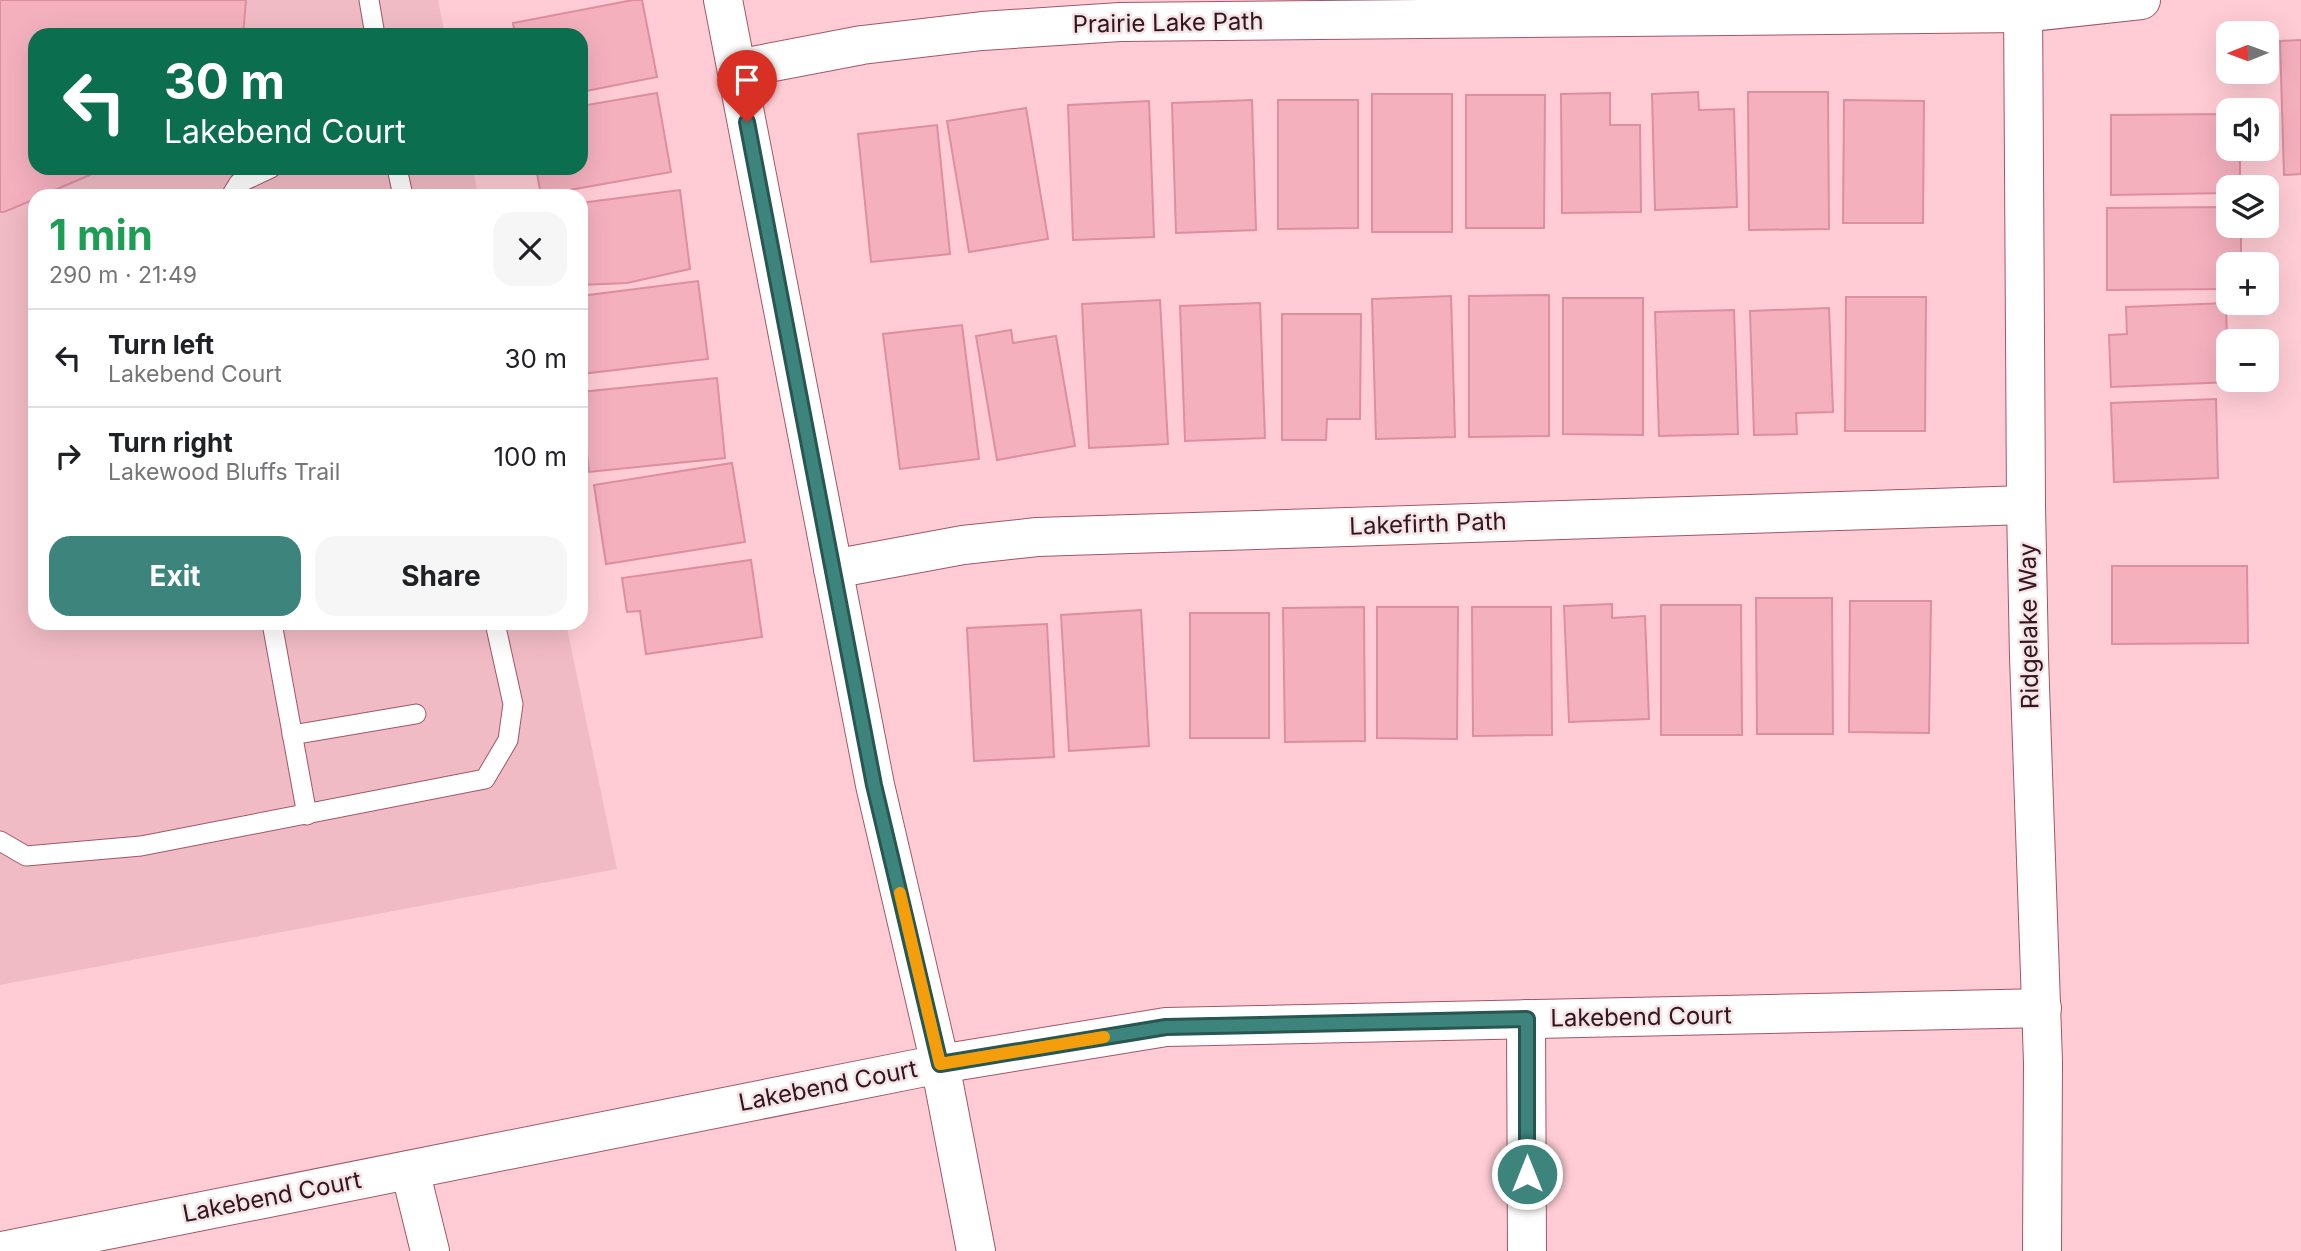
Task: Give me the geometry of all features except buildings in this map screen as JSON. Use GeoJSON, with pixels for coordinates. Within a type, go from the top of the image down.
{"type":"FeatureCollection","features":[{"type":"Feature","properties":{"kind":"street"},"geometry":{"type":"LineString","coordinates":[[723,0],[874,785],[940,1064],[976,1251]]}},
{"type":"Feature","properties":{"kind":"street","name":"Prairie Lake Path"},"geometry":{"type":"LineString","coordinates":[[737,69],[862,45],[982,30],[1120,22],[2023,6],[2141,0]]}},
{"type":"Feature","properties":{"kind":"street","name":"Ridgelake Way"},"geometry":{"type":"LineString","coordinates":[[2023,6],[2026,505],[2042,1009],[2042,1251]]}},
{"type":"Feature","properties":{"kind":"street","name":"Lakefirth Path"},"geometry":{"type":"LineString","coordinates":[[833,569],[963,545],[1037,537],[2026,505]]}},
{"type":"Feature","properties":{"kind":"street","name":"Lakebend Court"},"geometry":{"type":"LineString","coordinates":[[2,1251],[940,1064],[1166,1027],[2042,1009]]}},
{"type":"Feature","properties":{"kind":"street"},"geometry":{"type":"LineString","coordinates":[[1527,1019],[1527,1251]]}},
{"type":"Feature","properties":{"kind":"street"},"geometry":{"type":"LineString","coordinates":[[410,1170],[430,1251]]}},
{"type":"Feature","properties":{"kind":"lane"},"geometry":{"type":"LineString","coordinates":[[369,0],[374,28]]}},
{"type":"Feature","properties":{"kind":"lane"},"geometry":{"type":"LineString","coordinates":[[235,189],[239,183],[256,175]]}},
{"type":"Feature","properties":{"kind":"lane"},"geometry":{"type":"LineString","coordinates":[[272,630],[307,815]]}},
{"type":"Feature","properties":{"kind":"lane"},"geometry":{"type":"LineString","coordinates":[[0,841],[26,856],[141,846],[485,779],[508,740],[513,704],[497,630]]}},
{"type":"Feature","properties":{"kind":"lane"},"geometry":{"type":"LineString","coordinates":[[292,735],[416,713]]}},
{"type":"Feature","properties":{"kind":"shaded area"},"geometry":{"type":"Polygon","coordinates":[[[0,0],[438,0],[444,28],[28,28],[28,175],[474,175],[477,189],[28,189],[28,630],[567,630],[617,869],[0,985],[0,0]]]}},
{"type":"Feature","properties":{"kind":"slow traffic"},"geometry":{"type":"LineString","coordinates":[[900,893],[940,1064],[1104,1037]]}},
{"type":"Feature","properties":{"kind":"route"},"geometry":{"type":"LineString","coordinates":[[747,122],[874,785],[940,1064],[1166,1027],[1527,1019],[1527,1174]]}}]}
